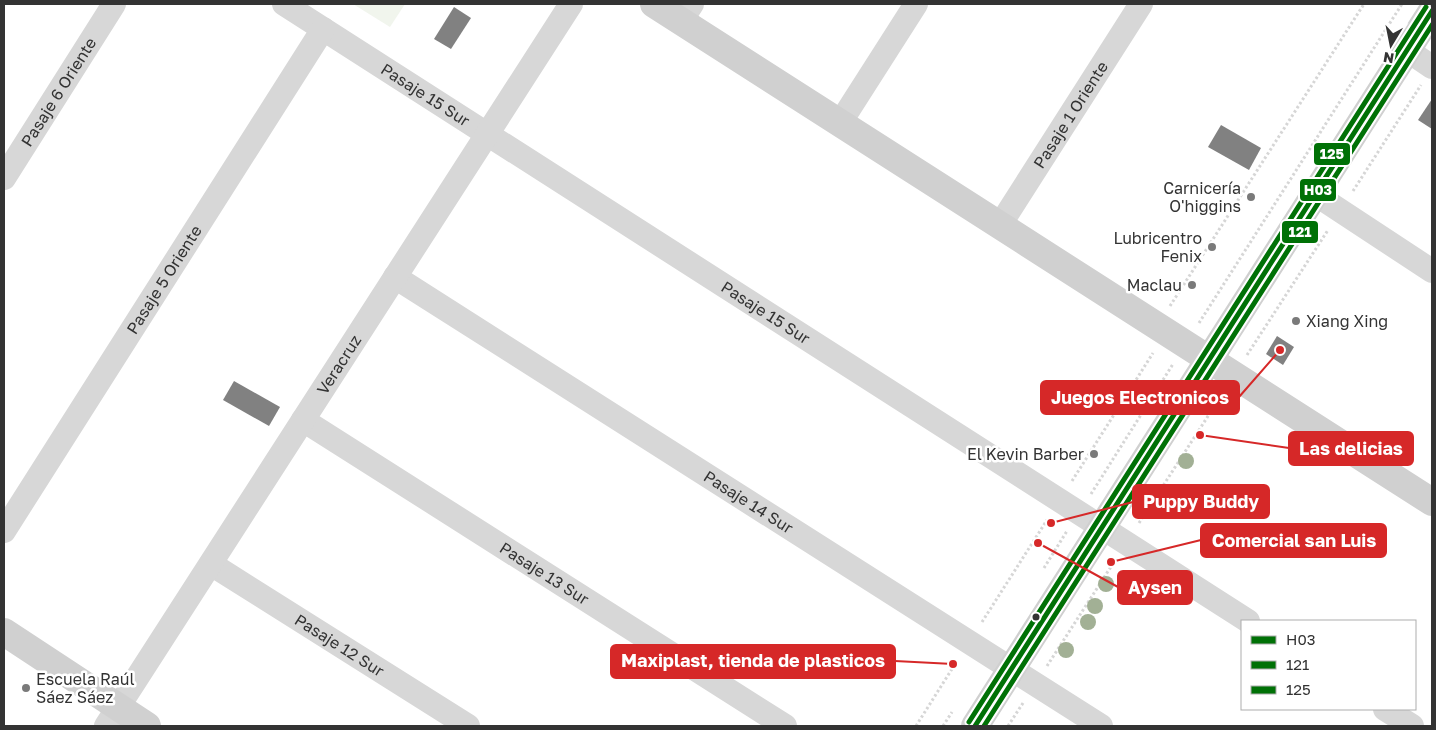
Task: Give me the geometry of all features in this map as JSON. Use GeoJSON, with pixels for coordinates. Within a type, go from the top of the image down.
{"type":"FeatureCollection","features":[{"type":"Feature","properties":{"kind":"main road"},"geometry":{"type":"LineString","coordinates":[[654,4],[687,13],[840,123],[1432,502]]}},
{"type":"Feature","properties":{"kind":"main road"},"geometry":{"type":"LineString","coordinates":[[975,726],[1432,11]]}},
{"type":"Feature","properties":{"kind":"main road"},"geometry":{"type":"LineString","coordinates":[[4,632],[112,717],[147,726]]}},
{"type":"Feature","properties":{"kind":"street","name":"Pasaje 6 Oriente"},"geometry":{"type":"LineString","coordinates":[[4,178],[114,4]]}},
{"type":"Feature","properties":{"kind":"street","name":"Pasaje 15 Sur"},"geometry":{"type":"LineString","coordinates":[[284,4],[1246,620]]}},
{"type":"Feature","properties":{"kind":"street","name":"Veracruz"},"geometry":{"type":"LineString","coordinates":[[112,717],[571,4]]}},
{"type":"Feature","properties":{"kind":"street"},"geometry":{"type":"LineString","coordinates":[[840,123],[916,4]]}},
{"type":"Feature","properties":{"kind":"street","name":"Pasaje 1 Oriente"},"geometry":{"type":"LineString","coordinates":[[1000,225],[1141,4]]}},
{"type":"Feature","properties":{"kind":"street","name":"Pasaje 5 Oriente"},"geometry":{"type":"LineString","coordinates":[[4,530],[323,29]]}},
{"type":"Feature","properties":{"kind":"street"},"geometry":{"type":"LineString","coordinates":[[1407,50],[1432,67]]}},
{"type":"Feature","properties":{"kind":"street"},"geometry":{"type":"LineString","coordinates":[[1315,194],[1432,271]]}},
{"type":"Feature","properties":{"kind":"street","name":"Pasaje 14 Sur"},"geometry":{"type":"LineString","coordinates":[[395,277],[1101,726]]}},
{"type":"Feature","properties":{"kind":"street","name":"Pasaje 13 Sur"},"geometry":{"type":"LineString","coordinates":[[303,420],[785,726]]}},
{"type":"Feature","properties":{"kind":"street","name":"Pasaje 12 Sur"},"geometry":{"type":"LineString","coordinates":[[211,564],[468,726]]}},
{"type":"Feature","properties":{"kind":"street"},"geometry":{"type":"LineString","coordinates":[[1387,710],[1412,726]]}},
{"type":"Feature","properties":{"kind":"path"},"geometry":{"type":"LineString","coordinates":[[1041,571],[1069,507],[1153,354],[1157,326],[1364,4]]}},
{"type":"Feature","properties":{"kind":"path"},"geometry":{"type":"LineString","coordinates":[[916,726],[969,643],[1186,344],[1402,4]]}},
{"type":"Feature","properties":{"kind":"path"},"geometry":{"type":"LineString","coordinates":[[943,726],[953,710]]}},
{"type":"Feature","properties":{"kind":"shaded area"},"geometry":{"type":"Polygon","coordinates":[[[353,4],[405,4],[390,27],[353,4]]]}},
{"type":"Feature","properties":{"kind":"building"},"geometry":{"type":"Polygon","coordinates":[[[454,7],[471,18],[451,49],[434,39],[454,7]]]}},
{"type":"Feature","properties":{"kind":"building"},"geometry":{"type":"Polygon","coordinates":[[[1432,99],[1432,129],[1418,120],[1432,99]]]}},
{"type":"Feature","properties":{"kind":"building"},"geometry":{"type":"Polygon","coordinates":[[[1221,125],[1261,148],[1249,170],[1208,147],[1221,125]]]}},
{"type":"Feature","properties":{"kind":"building"},"geometry":{"type":"Polygon","coordinates":[[[1277,336],[1294,347],[1283,365],[1266,354],[1277,336]]]}},
{"type":"Feature","properties":{"kind":"building"},"geometry":{"type":"Polygon","coordinates":[[[234,381],[280,407],[269,426],[223,400],[234,381]]]}},
{"type":"Feature","properties":{"kind":"transit line","name":"125"},"geometry":{"type":"LineString","coordinates":[[969,722],[1426,7]]}},
{"type":"Feature","properties":{"kind":"transit line","name":"H03"},"geometry":{"type":"LineString","coordinates":[[975,726],[1432,11]]}},
{"type":"Feature","properties":{"kind":"transit line","name":"121"},"geometry":{"type":"LineString","coordinates":[[984,726],[1432,25]]}},
{"type":"Feature","properties":{"kind":"place","name":"Carnicería O'higgins"},"geometry":{"type":"Point","coordinates":[1251,197]}},
{"type":"Feature","properties":{"kind":"place","name":"Lubricentro Fenix"},"geometry":{"type":"Point","coordinates":[1212,247]}},
{"type":"Feature","properties":{"kind":"place","name":"Maclau"},"geometry":{"type":"Point","coordinates":[1192,285]}},
{"type":"Feature","properties":{"kind":"place","name":"Xiang Xing"},"geometry":{"type":"Point","coordinates":[1296,321]}},
{"type":"Feature","properties":{"kind":"place","name":"Juegos Electronicos"},"geometry":{"type":"Point","coordinates":[1280,350]}},
{"type":"Feature","properties":{"kind":"place","name":"Las delicias"},"geometry":{"type":"Point","coordinates":[1200,435]}},
{"type":"Feature","properties":{"kind":"place","name":"El Kevin Barber"},"geometry":{"type":"Point","coordinates":[1094,454]}},
{"type":"Feature","properties":{"kind":"place","name":"Puppy Buddy"},"geometry":{"type":"Point","coordinates":[1051,523]}},
{"type":"Feature","properties":{"kind":"place","name":"Aysen"},"geometry":{"type":"Point","coordinates":[1038,543]}},
{"type":"Feature","properties":{"kind":"place","name":"Comercial san Luis"},"geometry":{"type":"Point","coordinates":[1111,562]}},
{"type":"Feature","properties":{"kind":"place","name":"Maxiplast, tienda de plasticos"},"geometry":{"type":"Point","coordinates":[953,664]}},
{"type":"Feature","properties":{"kind":"place","name":"Escuela Raúl Sáez Sáez"},"geometry":{"type":"Point","coordinates":[26,688]}}]}
